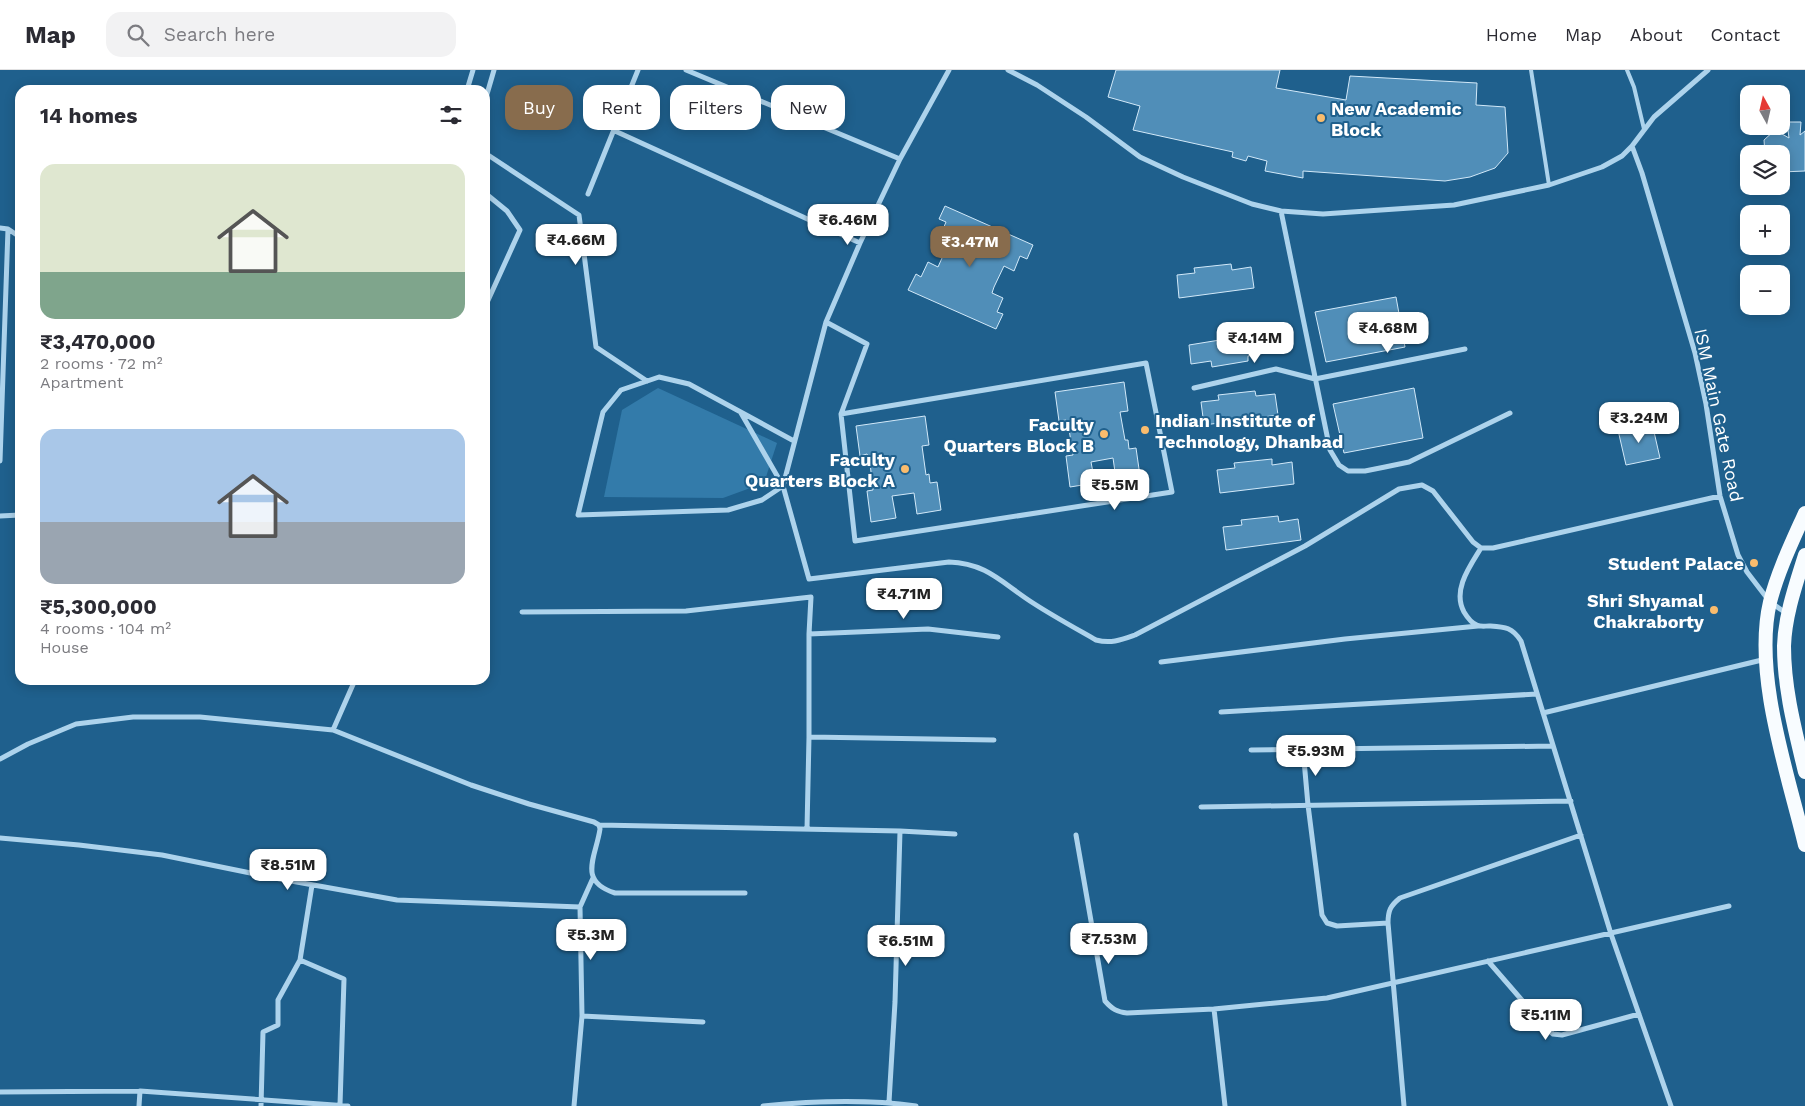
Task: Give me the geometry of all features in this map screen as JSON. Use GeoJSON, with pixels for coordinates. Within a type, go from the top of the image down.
{"type":"FeatureCollection","features":[{"type":"Feature","properties":{"kind":"highway"},"geometry":{"type":"LineString","coordinates":[[1805,513],[1770,602],[1765,646],[1766,672],[1777,732],[1805,845]]}},
{"type":"Feature","properties":{"kind":"highway"},"geometry":{"type":"LineString","coordinates":[[1805,555],[1788,615],[1784,645],[1789,699],[1805,772]]}},
{"type":"Feature","properties":{"kind":"street"},"geometry":{"type":"LineString","coordinates":[[468,85],[473,70]]}},
{"type":"Feature","properties":{"kind":"street"},"geometry":{"type":"LineString","coordinates":[[490,85],[494,70]]}},
{"type":"Feature","properties":{"kind":"street"},"geometry":{"type":"LineString","coordinates":[[588,194],[638,70]]}},
{"type":"Feature","properties":{"kind":"street"},"geometry":{"type":"LineString","coordinates":[[686,70],[900,159]]}},
{"type":"Feature","properties":{"kind":"street"},"geometry":{"type":"LineString","coordinates":[[794,441],[689,384],[659,377],[647,381],[621,390],[604,412],[578,515],[728,510],[762,500],[783,486],[826,322],[860,243],[900,159],[949,70]]}},
{"type":"Feature","properties":{"kind":"street"},"geometry":{"type":"LineString","coordinates":[[1008,70],[1037,85],[1078,112],[1140,157],[1216,191],[1252,204],[1281,211],[1323,214],[1454,206],[1549,185],[1602,167],[1622,156],[1654,117],[1708,70]]}},
{"type":"Feature","properties":{"kind":"street"},"geometry":{"type":"LineString","coordinates":[[614,131],[860,243]]}},
{"type":"Feature","properties":{"kind":"street","name":"ISM Main Gate Road"},"geometry":{"type":"LineString","coordinates":[[1632,146],[1642,173],[1695,353],[1706,404],[1720,496],[1738,555],[1747,572],[1770,602],[1788,615]]}},
{"type":"Feature","properties":{"kind":"street"},"geometry":{"type":"LineString","coordinates":[[490,157],[579,215],[596,347],[647,381]]}},
{"type":"Feature","properties":{"kind":"street"},"geometry":{"type":"LineString","coordinates":[[490,197],[506,211],[520,230],[490,296]]}},
{"type":"Feature","properties":{"kind":"street"},"geometry":{"type":"LineString","coordinates":[[1281,211],[1330,450],[1339,465],[1348,471],[1365,471],[1409,462],[1510,413]]}},
{"type":"Feature","properties":{"kind":"street"},"geometry":{"type":"LineString","coordinates":[[0,228],[15,232]]}},
{"type":"Feature","properties":{"kind":"street"},"geometry":{"type":"LineString","coordinates":[[0,461],[8,229]]}},
{"type":"Feature","properties":{"kind":"street"},"geometry":{"type":"LineString","coordinates":[[826,322],[867,344],[841,414],[855,541],[1172,492],[1146,364],[841,414]]}},
{"type":"Feature","properties":{"kind":"street"},"geometry":{"type":"LineString","coordinates":[[1194,388],[1276,369],[1315,379],[1465,348]]}},
{"type":"Feature","properties":{"kind":"street"},"geometry":{"type":"LineString","coordinates":[[741,413],[783,486],[809,579],[949,562],[964,562],[986,570],[1034,603],[1096,640],[1104,642],[1123,640],[1144,630],[1305,546],[1399,489],[1422,486],[1434,491],[1473,542],[1481,548],[1492,548],[1524,542],[1720,496]]}},
{"type":"Feature","properties":{"kind":"street"},"geometry":{"type":"LineString","coordinates":[[0,516],[15,515]]}},
{"type":"Feature","properties":{"kind":"street"},"geometry":{"type":"LineString","coordinates":[[1478,626],[1468,619],[1461,607],[1460,591],[1464,577],[1481,548]]}},
{"type":"Feature","properties":{"kind":"street"},"geometry":{"type":"LineString","coordinates":[[522,612],[686,611],[811,597],[807,829]]}},
{"type":"Feature","properties":{"kind":"street"},"geometry":{"type":"LineString","coordinates":[[1161,662],[1478,626],[1504,627],[1515,632],[1522,641],[1610,934],[1671,1106]]}},
{"type":"Feature","properties":{"kind":"street"},"geometry":{"type":"LineString","coordinates":[[809,634],[928,629],[998,637]]}},
{"type":"Feature","properties":{"kind":"street"},"geometry":{"type":"LineString","coordinates":[[1543,713],[1766,659]]}},
{"type":"Feature","properties":{"kind":"street"},"geometry":{"type":"LineString","coordinates":[[333,730],[353,685]]}},
{"type":"Feature","properties":{"kind":"street"},"geometry":{"type":"LineString","coordinates":[[1221,712],[1537,694]]}},
{"type":"Feature","properties":{"kind":"street"},"geometry":{"type":"LineString","coordinates":[[0,759],[28,744],[76,724],[133,717],[200,717],[333,730],[471,785],[529,804],[590,820],[599,825],[900,831],[955,834]]}},
{"type":"Feature","properties":{"kind":"street"},"geometry":{"type":"LineString","coordinates":[[809,737],[994,740]]}},
{"type":"Feature","properties":{"kind":"street"},"geometry":{"type":"LineString","coordinates":[[1250,750],[1553,746]]}},
{"type":"Feature","properties":{"kind":"street"},"geometry":{"type":"LineString","coordinates":[[1303,749],[1308,806],[1322,915],[1327,923],[1336,926],[1388,923]]}},
{"type":"Feature","properties":{"kind":"street"},"geometry":{"type":"LineString","coordinates":[[1201,807],[1570,801]]}},
{"type":"Feature","properties":{"kind":"street"},"geometry":{"type":"LineString","coordinates":[[599,825],[599,833],[590,866],[593,878],[598,885],[606,890],[614,893],[745,893]]}},
{"type":"Feature","properties":{"kind":"street"},"geometry":{"type":"LineString","coordinates":[[889,1102],[895,1002],[900,831]]}},
{"type":"Feature","properties":{"kind":"street"},"geometry":{"type":"LineString","coordinates":[[1404,1106],[1388,923],[1391,905],[1400,898],[1581,835]]}},
{"type":"Feature","properties":{"kind":"street"},"geometry":{"type":"LineString","coordinates":[[1076,836],[1105,1000],[1111,1008],[1118,1012],[1139,1014],[1214,1009],[1327,998],[1729,906]]}},
{"type":"Feature","properties":{"kind":"street"},"geometry":{"type":"LineString","coordinates":[[0,838],[162,855],[397,900],[580,907]]}},
{"type":"Feature","properties":{"kind":"street"},"geometry":{"type":"LineString","coordinates":[[574,1106],[582,1016],[580,907],[593,878]]}},
{"type":"Feature","properties":{"kind":"street"},"geometry":{"type":"LineString","coordinates":[[261,1103],[263,1032],[278,1026],[278,1000],[300,960],[312,885]]}},
{"type":"Feature","properties":{"kind":"street"},"geometry":{"type":"LineString","coordinates":[[300,960],[344,979],[340,1105]]}},
{"type":"Feature","properties":{"kind":"street"},"geometry":{"type":"LineString","coordinates":[[1488,961],[1553,1034],[1562,1035],[1639,1014]]}},
{"type":"Feature","properties":{"kind":"street"},"geometry":{"type":"LineString","coordinates":[[1214,1009],[1225,1106]]}},
{"type":"Feature","properties":{"kind":"street"},"geometry":{"type":"LineString","coordinates":[[582,1016],[703,1022]]}},
{"type":"Feature","properties":{"kind":"street"},"geometry":{"type":"LineString","coordinates":[[139,1106],[140,1091]]}},
{"type":"Feature","properties":{"kind":"street"},"geometry":{"type":"LineString","coordinates":[[0,1092],[140,1091],[261,1103],[348,1106]]}},
{"type":"Feature","properties":{"kind":"street"},"geometry":{"type":"LineString","coordinates":[[763,1106],[791,1103],[889,1102],[916,1106]]}},
{"type":"Feature","properties":{"kind":"lane"},"geometry":{"type":"LineString","coordinates":[[1531,70],[1549,185]]}},
{"type":"Feature","properties":{"kind":"lane"},"geometry":{"type":"LineString","coordinates":[[1627,70],[1634,86],[1644,129]]}},
{"type":"Feature","properties":{"kind":"shaded area"},"geometry":{"type":"Polygon","coordinates":[[[658,388],[777,443],[764,483],[723,498],[604,497],[622,410],[658,388]]]}},
{"type":"Feature","properties":{"kind":"building","name":"New Academic Block"},"geometry":{"type":"Polygon","coordinates":[[[1116,70],[1280,70],[1276,88],[1346,100],[1350,76],[1477,83],[1476,105],[1505,107],[1508,153],[1495,168],[1470,177],[1445,181],[1303,171],[1303,178],[1265,171],[1267,161],[1248,156],[1246,161],[1232,157],[1233,152],[1133,130],[1140,106],[1108,97],[1116,70]]]}},
{"type":"Feature","properties":{"kind":"building"},"geometry":{"type":"Polygon","coordinates":[[[1790,122],[1801,122],[1800,135],[1805,131],[1805,171],[1790,172],[1790,145],[1764,145],[1764,140],[1770,135],[1784,135],[1789,138],[1790,122]]]}},
{"type":"Feature","properties":{"kind":"building"},"geometry":{"type":"Polygon","coordinates":[[[945,206],[1033,245],[1027,259],[1020,256],[1014,271],[1004,266],[994,287],[992,293],[1003,298],[997,312],[1003,314],[996,329],[908,290],[916,274],[921,277],[928,262],[938,267],[950,240],[940,236],[946,222],[939,219],[945,206]]]}},
{"type":"Feature","properties":{"kind":"building"},"geometry":{"type":"Polygon","coordinates":[[[1231,264],[1232,270],[1251,267],[1254,288],[1179,298],[1177,275],[1195,273],[1194,268],[1231,264]]]}},
{"type":"Feature","properties":{"kind":"building"},"geometry":{"type":"Polygon","coordinates":[[[1396,297],[1405,347],[1326,362],[1315,312],[1396,297]]]}},
{"type":"Feature","properties":{"kind":"building"},"geometry":{"type":"Polygon","coordinates":[[[1263,333],[1265,353],[1248,356],[1248,361],[1212,367],[1211,361],[1191,364],[1189,345],[1263,333]]]}},
{"type":"Feature","properties":{"kind":"building","name":"Faculty Quarters Block B"},"geometry":{"type":"Polygon","coordinates":[[[1124,382],[1128,411],[1120,412],[1125,440],[1128,440],[1129,449],[1136,448],[1140,476],[1116,479],[1113,458],[1091,462],[1095,483],[1070,487],[1066,456],[1073,455],[1069,429],[1066,420],[1059,421],[1055,392],[1124,382]]]}},
{"type":"Feature","properties":{"kind":"building"},"geometry":{"type":"Polygon","coordinates":[[[1414,388],[1423,438],[1344,453],[1333,404],[1414,388]]]}},
{"type":"Feature","properties":{"kind":"building"},"geometry":{"type":"Polygon","coordinates":[[[1255,391],[1256,396],[1275,394],[1278,415],[1204,425],[1201,402],[1219,400],[1218,395],[1255,391]]]}},
{"type":"Feature","properties":{"kind":"building","name":"Faculty Quarters Block A"},"geometry":{"type":"Polygon","coordinates":[[[925,416],[929,445],[922,446],[926,475],[929,474],[930,483],[937,482],[941,510],[917,514],[914,493],[892,496],[896,518],[871,522],[867,491],[873,490],[870,463],[867,454],[860,456],[856,426],[925,416]]]}},
{"type":"Feature","properties":{"kind":"building"},"geometry":{"type":"Polygon","coordinates":[[[1652,423],[1660,458],[1626,465],[1618,430],[1652,423]]]}},
{"type":"Feature","properties":{"kind":"building"},"geometry":{"type":"Polygon","coordinates":[[[1272,459],[1272,465],[1292,462],[1294,484],[1220,493],[1217,470],[1235,468],[1234,463],[1272,459]]]}},
{"type":"Feature","properties":{"kind":"building"},"geometry":{"type":"Polygon","coordinates":[[[1278,516],[1279,522],[1298,519],[1301,540],[1226,550],[1223,527],[1242,525],[1241,520],[1278,516]]]}},
{"type":"Feature","properties":{"kind":"place","name":"New Academic Block"},"geometry":{"type":"Point","coordinates":[1321,118]}},
{"type":"Feature","properties":{"kind":"place","name":"Indian Institute of Technology, Dhanbad"},"geometry":{"type":"Point","coordinates":[1145,430]}},
{"type":"Feature","properties":{"kind":"place","name":"Faculty Quarters Block B"},"geometry":{"type":"Point","coordinates":[1104,434]}},
{"type":"Feature","properties":{"kind":"place","name":"Faculty Quarters Block A"},"geometry":{"type":"Point","coordinates":[905,469]}},
{"type":"Feature","properties":{"kind":"place","name":"Student Palace"},"geometry":{"type":"Point","coordinates":[1754,563]}},
{"type":"Feature","properties":{"kind":"place","name":"Shri Shyamal Chakraborty"},"geometry":{"type":"Point","coordinates":[1714,610]}}]}
